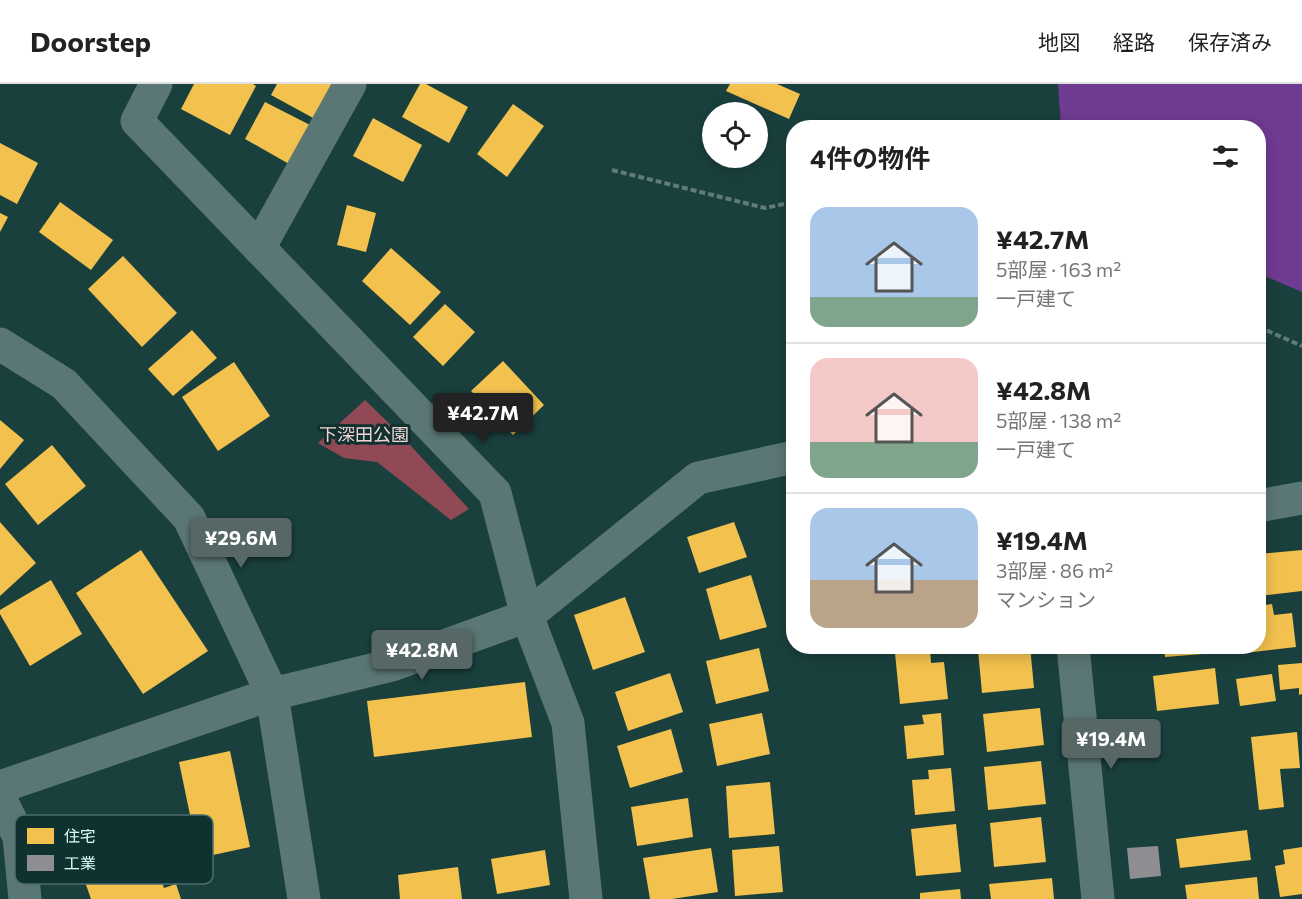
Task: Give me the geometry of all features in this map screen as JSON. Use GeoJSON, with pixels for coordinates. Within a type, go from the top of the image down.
{"type":"FeatureCollection","features":[{"type":"Feature","properties":{"kind":"street"},"geometry":{"type":"LineString","coordinates":[[156,84],[136,121],[495,493],[527,616],[568,723],[586,899]]}},
{"type":"Feature","properties":{"kind":"street"},"geometry":{"type":"LineString","coordinates":[[259,248],[350,84]]}},
{"type":"Feature","properties":{"kind":"street"},"geometry":{"type":"LineString","coordinates":[[0,344],[64,384],[189,518],[272,694],[304,899]]}},
{"type":"Feature","properties":{"kind":"street"},"geometry":{"type":"LineString","coordinates":[[0,787],[272,694],[392,665],[527,616],[698,478],[786,458]]}},
{"type":"Feature","properties":{"kind":"street"},"geometry":{"type":"LineString","coordinates":[[1266,505],[1302,498]]}},
{"type":"Feature","properties":{"kind":"street"},"geometry":{"type":"LineString","coordinates":[[1074,654],[1098,899]]}},
{"type":"Feature","properties":{"kind":"street"},"geometry":{"type":"LineString","coordinates":[[0,798],[15,829]]}},
{"type":"Feature","properties":{"kind":"street"},"geometry":{"type":"LineString","coordinates":[[24,884],[25,899]]}},
{"type":"Feature","properties":{"kind":"path"},"geometry":{"type":"LineString","coordinates":[[612,170],[765,208],[786,204]]}},
{"type":"Feature","properties":{"kind":"path"},"geometry":{"type":"LineString","coordinates":[[1266,331],[1302,346]]}},
{"type":"Feature","properties":{"kind":"green space","name":"下深田公園"},"geometry":{"type":"Polygon","coordinates":[[[365,400],[399,433],[469,509],[451,520],[377,462],[344,458],[318,443],[365,400]]]}},
{"type":"Feature","properties":{"kind":"shaded area"},"geometry":{"type":"Polygon","coordinates":[[[1058,84],[1302,84],[1302,292],[1266,276],[1266,120],[1061,120],[1058,84]]]}},
{"type":"Feature","properties":{"kind":"building: 住宅"},"geometry":{"type":"Polygon","coordinates":[[[194,84],[253,84],[256,86],[230,135],[181,109],[194,84]]]}},
{"type":"Feature","properties":{"kind":"building: 住宅"},"geometry":{"type":"Polygon","coordinates":[[[277,84],[335,84],[315,119],[271,95],[277,84]]]}},
{"type":"Feature","properties":{"kind":"building: 住宅"},"geometry":{"type":"Polygon","coordinates":[[[420,84],[426,84],[468,107],[449,143],[402,117],[420,84]]]}},
{"type":"Feature","properties":{"kind":"building: 住宅"},"geometry":{"type":"Polygon","coordinates":[[[730,84],[777,84],[800,94],[789,119],[768,110],[768,102],[751,102],[726,91],[730,84]]]}},
{"type":"Feature","properties":{"kind":"building: 住宅"},"geometry":{"type":"Polygon","coordinates":[[[265,102],[310,125],[289,164],[245,139],[265,102]]]}},
{"type":"Feature","properties":{"kind":"building: 住宅"},"geometry":{"type":"Polygon","coordinates":[[[513,104],[544,126],[507,177],[477,154],[513,104]]]}},
{"type":"Feature","properties":{"kind":"building: 住宅"},"geometry":{"type":"Polygon","coordinates":[[[373,118],[422,145],[403,182],[353,156],[373,118]]]}},
{"type":"Feature","properties":{"kind":"building: 住宅"},"geometry":{"type":"Polygon","coordinates":[[[0,143],[38,163],[17,204],[0,195],[0,143]]]}},
{"type":"Feature","properties":{"kind":"building: 住宅"},"geometry":{"type":"Polygon","coordinates":[[[60,202],[113,240],[91,270],[39,232],[60,202]]]}},
{"type":"Feature","properties":{"kind":"building: 住宅"},"geometry":{"type":"Polygon","coordinates":[[[347,205],[376,213],[366,252],[337,245],[347,205]]]}},
{"type":"Feature","properties":{"kind":"building: 住宅"},"geometry":{"type":"Polygon","coordinates":[[[0,213],[8,217],[0,232],[0,213]]]}},
{"type":"Feature","properties":{"kind":"building: 住宅"},"geometry":{"type":"Polygon","coordinates":[[[391,248],[441,292],[410,325],[362,281],[391,248]]]}},
{"type":"Feature","properties":{"kind":"building: 住宅"},"geometry":{"type":"Polygon","coordinates":[[[123,256],[177,313],[142,347],[88,289],[123,256]]]}},
{"type":"Feature","properties":{"kind":"building: 住宅"},"geometry":{"type":"Polygon","coordinates":[[[445,304],[475,332],[443,366],[413,337],[445,304]]]}},
{"type":"Feature","properties":{"kind":"building: 住宅"},"geometry":{"type":"Polygon","coordinates":[[[192,330],[217,358],[173,396],[148,369],[192,330]]]}},
{"type":"Feature","properties":{"kind":"building: 住宅"},"geometry":{"type":"Polygon","coordinates":[[[503,361],[544,405],[513,435],[471,391],[503,361]]]}},
{"type":"Feature","properties":{"kind":"building: 住宅"},"geometry":{"type":"Polygon","coordinates":[[[234,362],[270,416],[218,451],[182,397],[234,362]]]}},
{"type":"Feature","properties":{"kind":"building: 住宅"},"geometry":{"type":"Polygon","coordinates":[[[0,420],[24,440],[0,469],[0,420]]]}},
{"type":"Feature","properties":{"kind":"building: 住宅"},"geometry":{"type":"Polygon","coordinates":[[[52,445],[86,486],[38,525],[5,484],[52,445]]]}},
{"type":"Feature","properties":{"kind":"building: 住宅"},"geometry":{"type":"Polygon","coordinates":[[[0,522],[36,563],[0,596],[0,522]]]}},
{"type":"Feature","properties":{"kind":"building: 住宅"},"geometry":{"type":"Polygon","coordinates":[[[734,522],[747,557],[699,573],[687,537],[734,522]]]}},
{"type":"Feature","properties":{"kind":"building: 住宅"},"geometry":{"type":"Polygon","coordinates":[[[141,550],[208,651],[143,694],[76,593],[141,550]]]}},
{"type":"Feature","properties":{"kind":"building: 住宅"},"geometry":{"type":"Polygon","coordinates":[[[1302,550],[1302,591],[1266,595],[1266,553],[1302,550]]]}},
{"type":"Feature","properties":{"kind":"building: 住宅"},"geometry":{"type":"Polygon","coordinates":[[[751,575],[767,627],[720,640],[706,589],[751,575]]]}},
{"type":"Feature","properties":{"kind":"building: 住宅"},"geometry":{"type":"Polygon","coordinates":[[[51,580],[82,634],[30,666],[0,614],[0,610],[51,580]]]}},
{"type":"Feature","properties":{"kind":"building: 住宅"},"geometry":{"type":"Polygon","coordinates":[[[625,597],[645,652],[593,670],[574,615],[625,597]]]}},
{"type":"Feature","properties":{"kind":"building: 住宅"},"geometry":{"type":"Polygon","coordinates":[[[1272,604],[1274,615],[1292,613],[1296,647],[1266,651],[1266,605],[1272,604]]]}},
{"type":"Feature","properties":{"kind":"building: 住宅"},"geometry":{"type":"Polygon","coordinates":[[[759,648],[769,691],[716,704],[706,661],[759,648]]]}},
{"type":"Feature","properties":{"kind":"building: 住宅"},"geometry":{"type":"Polygon","coordinates":[[[895,654],[930,654],[931,663],[944,662],[948,699],[900,704],[895,654]]]}},
{"type":"Feature","properties":{"kind":"building: 住宅"},"geometry":{"type":"Polygon","coordinates":[[[978,654],[1031,654],[1034,688],[982,693],[978,654]]]}},
{"type":"Feature","properties":{"kind":"building: 住宅"},"geometry":{"type":"Polygon","coordinates":[[[1165,654],[1202,654],[1165,657],[1165,654]]]}},
{"type":"Feature","properties":{"kind":"building: 住宅"},"geometry":{"type":"Polygon","coordinates":[[[1302,663],[1302,694],[1299,695],[1299,688],[1280,690],[1278,665],[1302,663]]]}},
{"type":"Feature","properties":{"kind":"building: 住宅"},"geometry":{"type":"Polygon","coordinates":[[[1215,668],[1219,704],[1157,711],[1153,676],[1215,668]]]}},
{"type":"Feature","properties":{"kind":"building: 住宅"},"geometry":{"type":"Polygon","coordinates":[[[670,673],[683,712],[628,731],[615,692],[670,673]]]}},
{"type":"Feature","properties":{"kind":"building: 住宅"},"geometry":{"type":"Polygon","coordinates":[[[1272,674],[1276,701],[1240,706],[1236,679],[1272,674]]]}},
{"type":"Feature","properties":{"kind":"building: 住宅"},"geometry":{"type":"Polygon","coordinates":[[[525,682],[532,737],[374,757],[367,701],[525,682]]]}},
{"type":"Feature","properties":{"kind":"building: 住宅"},"geometry":{"type":"Polygon","coordinates":[[[1040,708],[1044,745],[987,752],[983,714],[1040,708]]]}},
{"type":"Feature","properties":{"kind":"building: 住宅"},"geometry":{"type":"Polygon","coordinates":[[[762,713],[770,754],[717,766],[709,724],[762,713]]]}},
{"type":"Feature","properties":{"kind":"building: 住宅"},"geometry":{"type":"Polygon","coordinates":[[[941,713],[944,755],[907,759],[904,726],[924,724],[922,715],[941,713]]]}},
{"type":"Feature","properties":{"kind":"building: 住宅"},"geometry":{"type":"Polygon","coordinates":[[[671,729],[683,772],[630,788],[617,746],[671,729]]]}},
{"type":"Feature","properties":{"kind":"building: 住宅"},"geometry":{"type":"Polygon","coordinates":[[[1297,732],[1300,768],[1280,769],[1284,807],[1259,810],[1251,737],[1297,732]]]}},
{"type":"Feature","properties":{"kind":"building: 住宅"},"geometry":{"type":"Polygon","coordinates":[[[230,751],[250,847],[213,855],[213,815],[190,815],[179,762],[230,751]]]}},
{"type":"Feature","properties":{"kind":"building: 住宅"},"geometry":{"type":"Polygon","coordinates":[[[1041,761],[1046,804],[988,810],[984,767],[1041,761]]]}},
{"type":"Feature","properties":{"kind":"building: 住宅"},"geometry":{"type":"Polygon","coordinates":[[[951,768],[955,811],[915,815],[912,780],[929,779],[928,770],[951,768]]]}},
{"type":"Feature","properties":{"kind":"building: 住宅"},"geometry":{"type":"Polygon","coordinates":[[[770,782],[775,834],[729,838],[726,786],[770,782]]]}},
{"type":"Feature","properties":{"kind":"building: 住宅"},"geometry":{"type":"Polygon","coordinates":[[[688,798],[693,837],[637,846],[631,807],[688,798]]]}},
{"type":"Feature","properties":{"kind":"building: 住宅"},"geometry":{"type":"Polygon","coordinates":[[[1041,817],[1046,862],[994,867],[990,823],[1041,817]]]}},
{"type":"Feature","properties":{"kind":"building: 住宅"},"geometry":{"type":"Polygon","coordinates":[[[956,824],[961,872],[916,876],[911,829],[956,824]]]}},
{"type":"Feature","properties":{"kind":"building: 住宅"},"geometry":{"type":"Polygon","coordinates":[[[1247,830],[1251,860],[1180,868],[1176,839],[1247,830]]]}},
{"type":"Feature","properties":{"kind":"building: 住宅"},"geometry":{"type":"Polygon","coordinates":[[[779,846],[783,892],[735,896],[732,850],[779,846]]]}},
{"type":"Feature","properties":{"kind":"building: 住宅"},"geometry":{"type":"Polygon","coordinates":[[[1302,847],[1302,894],[1280,897],[1275,866],[1285,864],[1283,850],[1302,847]]]}},
{"type":"Feature","properties":{"kind":"building: 住宅"},"geometry":{"type":"Polygon","coordinates":[[[711,848],[718,892],[672,899],[650,899],[643,858],[711,848]]]}},
{"type":"Feature","properties":{"kind":"building: 住宅"},"geometry":{"type":"Polygon","coordinates":[[[545,850],[550,885],[497,894],[491,859],[545,850]]]}},
{"type":"Feature","properties":{"kind":"building: 住宅"},"geometry":{"type":"Polygon","coordinates":[[[458,867],[462,899],[400,899],[398,875],[458,867]]]}},
{"type":"Feature","properties":{"kind":"building: 住宅"},"geometry":{"type":"Polygon","coordinates":[[[1257,877],[1259,899],[1187,899],[1185,885],[1257,877]]]}},
{"type":"Feature","properties":{"kind":"building: 住宅"},"geometry":{"type":"Polygon","coordinates":[[[1052,878],[1054,899],[991,899],[989,884],[1052,878]]]}},
{"type":"Feature","properties":{"kind":"building: 住宅"},"geometry":{"type":"Polygon","coordinates":[[[86,884],[163,884],[164,888],[176,884],[181,899],[91,899],[86,884]]]}},
{"type":"Feature","properties":{"kind":"building: 住宅"},"geometry":{"type":"Polygon","coordinates":[[[960,889],[961,899],[920,899],[920,893],[960,889]]]}},
{"type":"Feature","properties":{"kind":"building: 工業"},"geometry":{"type":"Polygon","coordinates":[[[1158,846],[1161,876],[1130,879],[1127,848],[1158,846]]]}}]}
